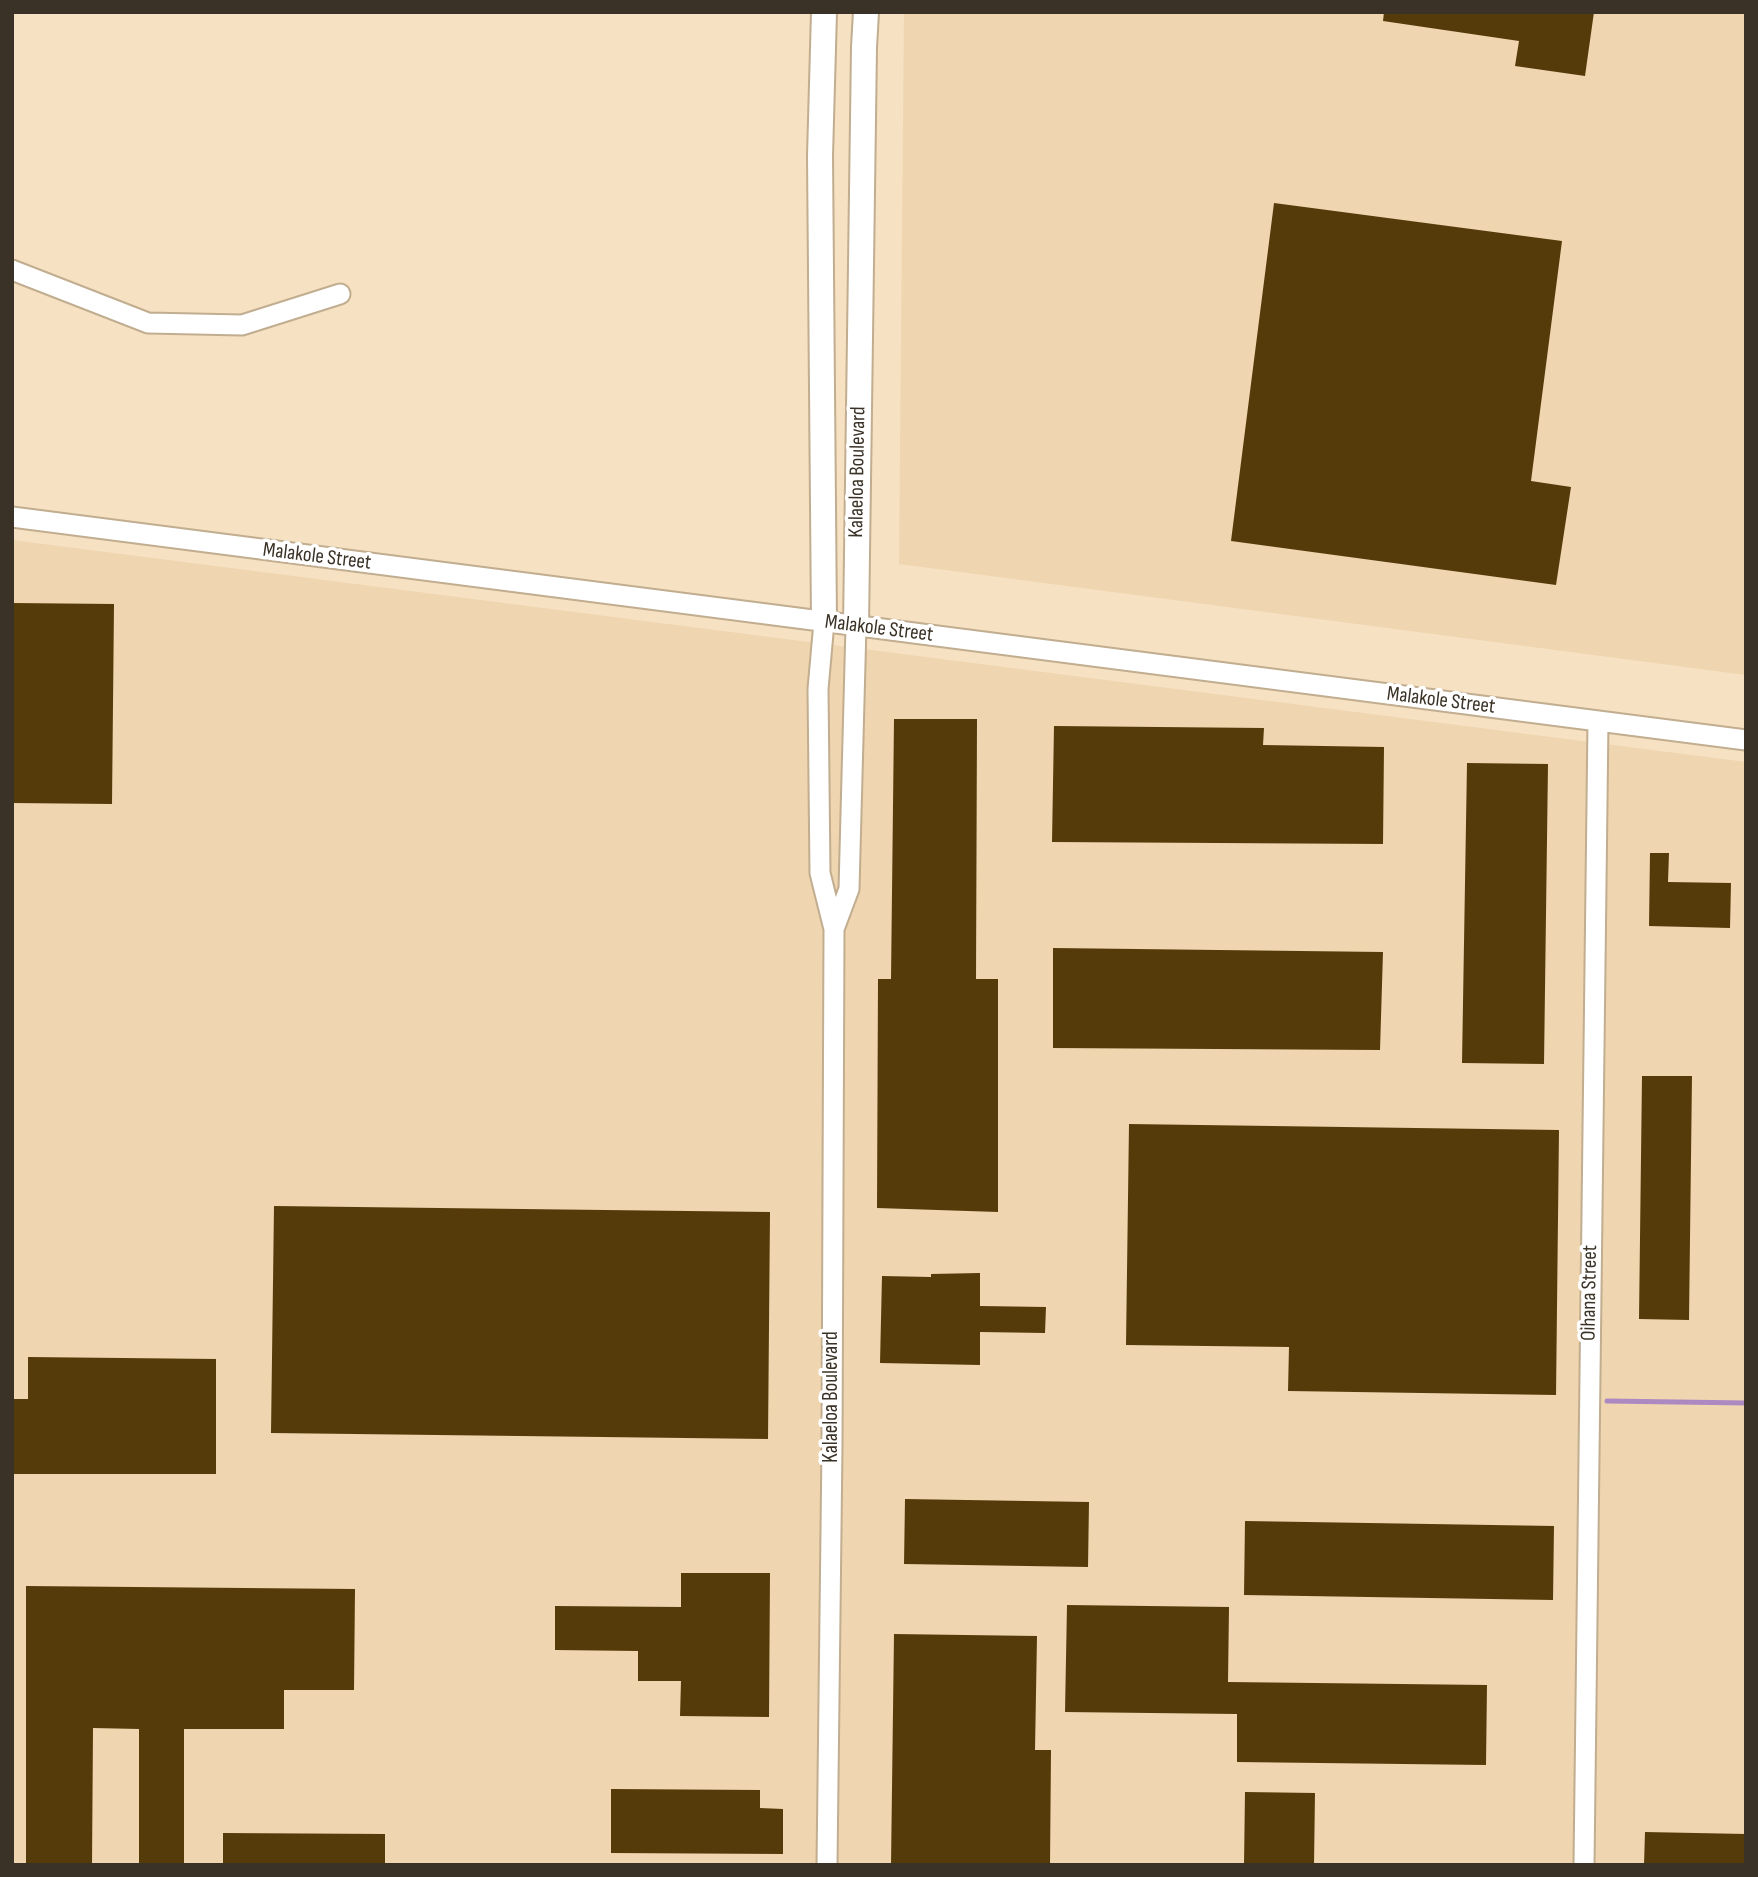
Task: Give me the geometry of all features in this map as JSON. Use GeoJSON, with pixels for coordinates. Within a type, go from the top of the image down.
{"type":"FeatureCollection","features":[{"type":"Feature","properties":{"kind":"main road","name":"Kalaeloa Boulevard"},"geometry":{"type":"LineString","coordinates":[[824,12],[820,156],[824,622]]}},
{"type":"Feature","properties":{"kind":"main road","name":"Kalaeloa Boulevard"},"geometry":{"type":"LineString","coordinates":[[856,626],[866,12]]}},
{"type":"Feature","properties":{"kind":"street"},"geometry":{"type":"LineString","coordinates":[[12,270],[148,323],[242,325],[340,294]]}},
{"type":"Feature","properties":{"kind":"street","name":"Malakole Street"},"geometry":{"type":"LineString","coordinates":[[12,517],[1746,740]]}},
{"type":"Feature","properties":{"kind":"street","name":"Kalaeloa Boulevard"},"geometry":{"type":"LineString","coordinates":[[824,622],[818,689],[820,873],[834,929],[827,1865]]}},
{"type":"Feature","properties":{"kind":"street","name":"Kalaeloa Boulevard"},"geometry":{"type":"LineString","coordinates":[[834,929],[849,889],[856,626]]}},
{"type":"Feature","properties":{"kind":"street","name":"Oihana Street"},"geometry":{"type":"LineString","coordinates":[[1584,1865],[1598,721]]}},
{"type":"Feature","properties":{"kind":"shaded area"},"geometry":{"type":"Polygon","coordinates":[[[904,12],[1746,12],[1746,675],[899,564],[904,12]]]}},
{"type":"Feature","properties":{"kind":"shaded area"},"geometry":{"type":"Polygon","coordinates":[[[12,540],[1746,762],[1746,1865],[12,1865],[12,540]]]}},
{"type":"Feature","properties":{"kind":"building"},"geometry":{"type":"Polygon","coordinates":[[[1384,12],[1594,12],[1585,76],[1515,66],[1519,41],[1383,21],[1384,12]]]}},
{"type":"Feature","properties":{"kind":"building"},"geometry":{"type":"Polygon","coordinates":[[[1274,203],[1562,241],[1531,481],[1571,487],[1556,585],[1231,541],[1274,203]]]}},
{"type":"Feature","properties":{"kind":"building"},"geometry":{"type":"Polygon","coordinates":[[[12,603],[114,604],[112,804],[12,803],[12,603]]]}},
{"type":"Feature","properties":{"kind":"building"},"geometry":{"type":"Polygon","coordinates":[[[894,719],[977,719],[976,979],[998,979],[998,1212],[877,1208],[878,979],[891,979],[894,719]]]}},
{"type":"Feature","properties":{"kind":"building"},"geometry":{"type":"Polygon","coordinates":[[[1054,726],[1264,728],[1263,745],[1384,747],[1383,844],[1052,842],[1054,726]]]}},
{"type":"Feature","properties":{"kind":"building"},"geometry":{"type":"Polygon","coordinates":[[[1467,763],[1548,764],[1544,1064],[1462,1063],[1467,763]]]}},
{"type":"Feature","properties":{"kind":"building"},"geometry":{"type":"Polygon","coordinates":[[[1650,853],[1669,853],[1668,882],[1731,883],[1730,928],[1649,926],[1650,853]]]}},
{"type":"Feature","properties":{"kind":"building"},"geometry":{"type":"Polygon","coordinates":[[[1053,948],[1383,952],[1380,1050],[1053,1048],[1053,948]]]}},
{"type":"Feature","properties":{"kind":"building"},"geometry":{"type":"Polygon","coordinates":[[[1642,1076],[1692,1076],[1689,1320],[1639,1319],[1642,1076]]]}},
{"type":"Feature","properties":{"kind":"building"},"geometry":{"type":"Polygon","coordinates":[[[1129,1124],[1559,1130],[1556,1395],[1288,1391],[1289,1347],[1126,1345],[1129,1124]]]}},
{"type":"Feature","properties":{"kind":"building"},"geometry":{"type":"Polygon","coordinates":[[[274,1206],[770,1212],[768,1439],[271,1433],[274,1206]]]}},
{"type":"Feature","properties":{"kind":"building"},"geometry":{"type":"Polygon","coordinates":[[[980,1273],[980,1306],[1046,1307],[1045,1333],[980,1332],[980,1365],[880,1363],[882,1276],[931,1277],[931,1274],[980,1273]]]}},
{"type":"Feature","properties":{"kind":"building"},"geometry":{"type":"Polygon","coordinates":[[[28,1357],[216,1359],[216,1474],[12,1474],[12,1399],[28,1399],[28,1357]]]}},
{"type":"Feature","properties":{"kind":"building"},"geometry":{"type":"Polygon","coordinates":[[[905,1499],[1089,1502],[1088,1567],[904,1564],[905,1499]]]}},
{"type":"Feature","properties":{"kind":"building"},"geometry":{"type":"Polygon","coordinates":[[[1245,1521],[1554,1526],[1553,1600],[1244,1595],[1245,1521]]]}},
{"type":"Feature","properties":{"kind":"building"},"geometry":{"type":"Polygon","coordinates":[[[681,1573],[770,1573],[769,1717],[680,1716],[681,1681],[638,1681],[638,1651],[555,1650],[555,1606],[681,1607],[681,1573]]]}},
{"type":"Feature","properties":{"kind":"building"},"geometry":{"type":"Polygon","coordinates":[[[26,1586],[355,1589],[354,1690],[284,1690],[284,1729],[184,1729],[184,1865],[139,1865],[139,1729],[93,1728],[92,1865],[26,1865],[26,1586]]]}},
{"type":"Feature","properties":{"kind":"building"},"geometry":{"type":"Polygon","coordinates":[[[1067,1605],[1229,1607],[1228,1682],[1487,1685],[1486,1765],[1237,1762],[1237,1714],[1065,1712],[1067,1605]]]}},
{"type":"Feature","properties":{"kind":"building"},"geometry":{"type":"Polygon","coordinates":[[[894,1634],[1037,1636],[1035,1750],[1051,1750],[1050,1865],[891,1865],[894,1634]]]}},
{"type":"Feature","properties":{"kind":"building"},"geometry":{"type":"Polygon","coordinates":[[[611,1789],[760,1790],[760,1808],[783,1809],[783,1854],[611,1853],[611,1789]]]}},
{"type":"Feature","properties":{"kind":"building"},"geometry":{"type":"Polygon","coordinates":[[[1245,1792],[1315,1793],[1314,1865],[1244,1865],[1245,1792]]]}},
{"type":"Feature","properties":{"kind":"building"},"geometry":{"type":"Polygon","coordinates":[[[1645,1832],[1746,1834],[1746,1865],[1644,1865],[1645,1832]]]}},
{"type":"Feature","properties":{"kind":"building"},"geometry":{"type":"Polygon","coordinates":[[[223,1833],[385,1834],[385,1865],[223,1865],[223,1833]]]}},
{"type":"Feature","properties":{"kind":"waterway"},"geometry":{"type":"LineString","coordinates":[[1607,1401],[1746,1403]]}}]}
